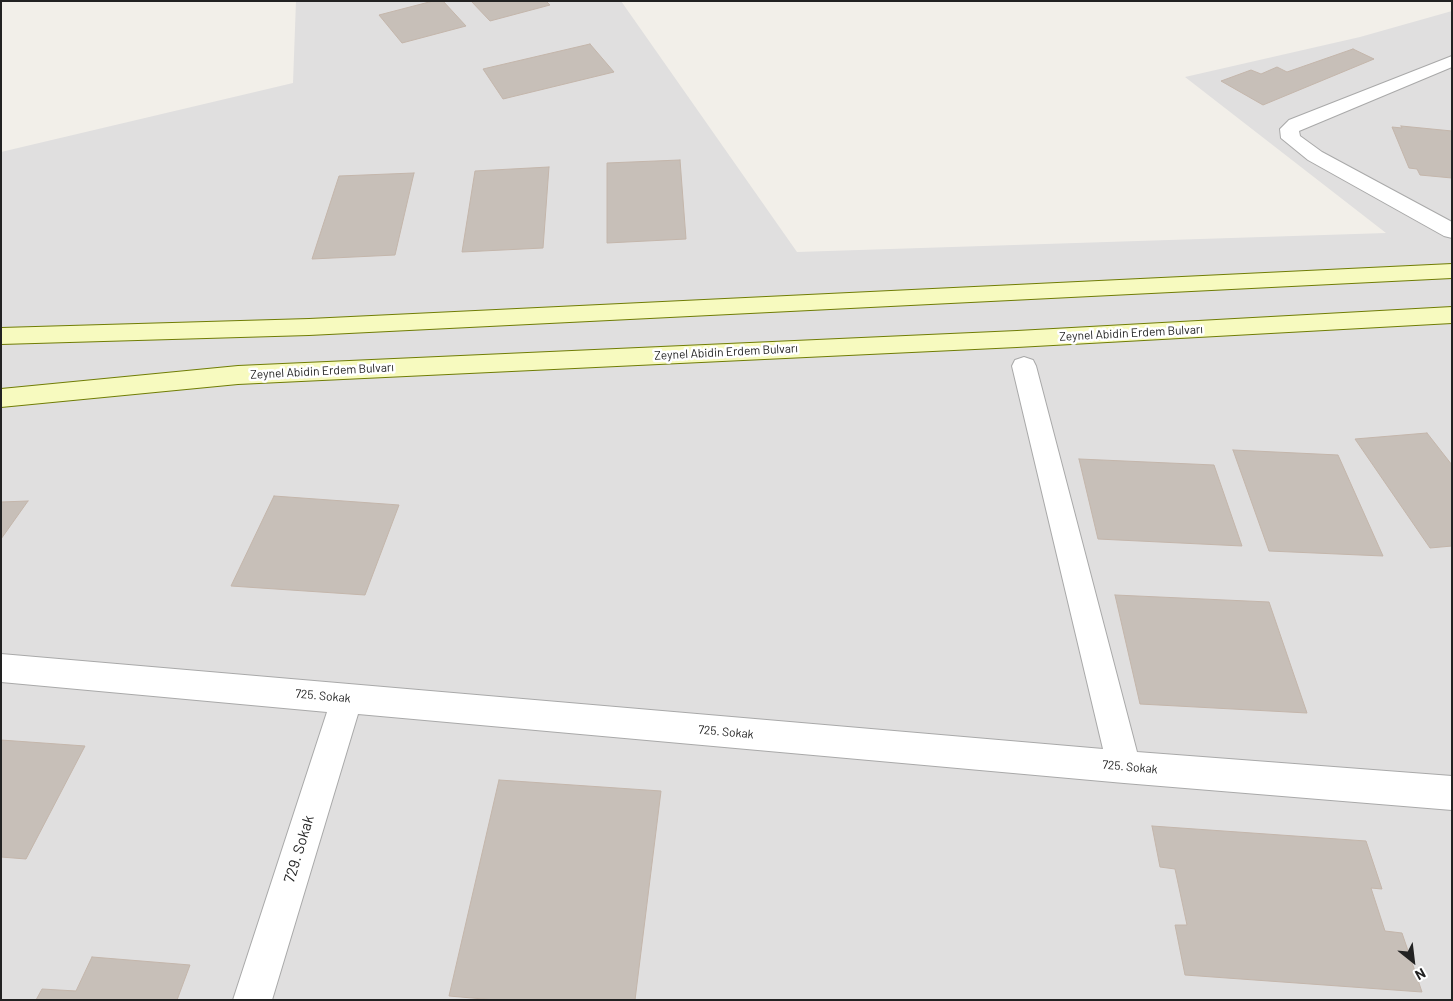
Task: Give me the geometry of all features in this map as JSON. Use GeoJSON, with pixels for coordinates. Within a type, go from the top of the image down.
{"type":"FeatureCollection","features":[{"type":"Feature","properties":{"kind":"main road"},"geometry":{"type":"LineString","coordinates":[[1,336],[309,327],[1452,271]]}},
{"type":"Feature","properties":{"kind":"main road","name":"Zeynel Abidin Erdem Bulvarı"},"geometry":{"type":"LineString","coordinates":[[1,398],[238,375],[997,340],[1452,315]]}},
{"type":"Feature","properties":{"kind":"street"},"geometry":{"type":"LineString","coordinates":[[1452,61],[1296,124],[1289,129],[1291,138],[1315,156],[1452,231]]}},
{"type":"Feature","properties":{"kind":"street"},"geometry":{"type":"LineString","coordinates":[[1024,366],[1124,766]]}},
{"type":"Feature","properties":{"kind":"street","name":"725. Sokak"},"geometry":{"type":"LineString","coordinates":[[1,668],[1452,793]]}},
{"type":"Feature","properties":{"kind":"street","name":"729. Sokak"},"geometry":{"type":"LineString","coordinates":[[252,1000],[347,698]]}},
{"type":"Feature","properties":{"kind":"shaded area"},"geometry":{"type":"Polygon","coordinates":[[[296,1],[621,1],[797,252],[1386,233],[1185,77],[1360,37],[1452,11],[1452,1000],[1,1000],[1,152],[293,83],[296,1]]]}},
{"type":"Feature","properties":{"kind":"building"},"geometry":{"type":"Polygon","coordinates":[[[433,1],[443,1],[466,26],[402,43],[379,15],[433,1]]]}},
{"type":"Feature","properties":{"kind":"building"},"geometry":{"type":"Polygon","coordinates":[[[471,1],[546,1],[550,5],[490,21],[471,1]]]}},
{"type":"Feature","properties":{"kind":"building"},"geometry":{"type":"Polygon","coordinates":[[[590,44],[614,72],[503,99],[483,69],[590,44]]]}},
{"type":"Feature","properties":{"kind":"building"},"geometry":{"type":"Polygon","coordinates":[[[1353,49],[1374,59],[1263,105],[1221,81],[1251,70],[1261,74],[1277,67],[1287,72],[1353,49]]]}},
{"type":"Feature","properties":{"kind":"building"},"geometry":{"type":"Polygon","coordinates":[[[1401,126],[1452,131],[1452,178],[1420,175],[1417,169],[1409,168],[1392,127],[1402,128],[1401,126]]]}},
{"type":"Feature","properties":{"kind":"building"},"geometry":{"type":"Polygon","coordinates":[[[680,160],[686,239],[607,243],[607,163],[680,160]]]}},
{"type":"Feature","properties":{"kind":"building"},"geometry":{"type":"Polygon","coordinates":[[[549,167],[543,248],[462,252],[475,171],[549,167]]]}},
{"type":"Feature","properties":{"kind":"building"},"geometry":{"type":"Polygon","coordinates":[[[414,173],[395,255],[312,259],[339,176],[414,173]]]}},
{"type":"Feature","properties":{"kind":"building"},"geometry":{"type":"Polygon","coordinates":[[[1427,433],[1452,465],[1452,546],[1430,548],[1355,439],[1427,433]]]}},
{"type":"Feature","properties":{"kind":"building"},"geometry":{"type":"Polygon","coordinates":[[[1233,450],[1338,455],[1383,556],[1269,551],[1233,450]]]}},
{"type":"Feature","properties":{"kind":"building"},"geometry":{"type":"Polygon","coordinates":[[[1079,459],[1214,465],[1242,546],[1098,539],[1079,459]]]}},
{"type":"Feature","properties":{"kind":"building"},"geometry":{"type":"Polygon","coordinates":[[[274,496],[399,505],[365,595],[231,586],[274,496]]]}},
{"type":"Feature","properties":{"kind":"building"},"geometry":{"type":"Polygon","coordinates":[[[28,501],[1,539],[1,502],[28,501]]]}},
{"type":"Feature","properties":{"kind":"building"},"geometry":{"type":"Polygon","coordinates":[[[1115,595],[1269,602],[1307,713],[1140,704],[1115,595]]]}},
{"type":"Feature","properties":{"kind":"building"},"geometry":{"type":"Polygon","coordinates":[[[1,740],[85,746],[26,859],[1,857],[1,740]]]}},
{"type":"Feature","properties":{"kind":"building"},"geometry":{"type":"Polygon","coordinates":[[[499,780],[661,791],[635,1000],[495,1000],[449,996],[499,780]]]}},
{"type":"Feature","properties":{"kind":"building"},"geometry":{"type":"Polygon","coordinates":[[[1152,826],[1366,841],[1382,889],[1371,888],[1385,931],[1402,933],[1422,992],[1185,975],[1175,925],[1187,925],[1175,869],[1160,867],[1152,826]]]}},
{"type":"Feature","properties":{"kind":"building"},"geometry":{"type":"Polygon","coordinates":[[[92,957],[190,965],[177,1000],[36,1000],[42,989],[76,991],[92,957]]]}}]}
